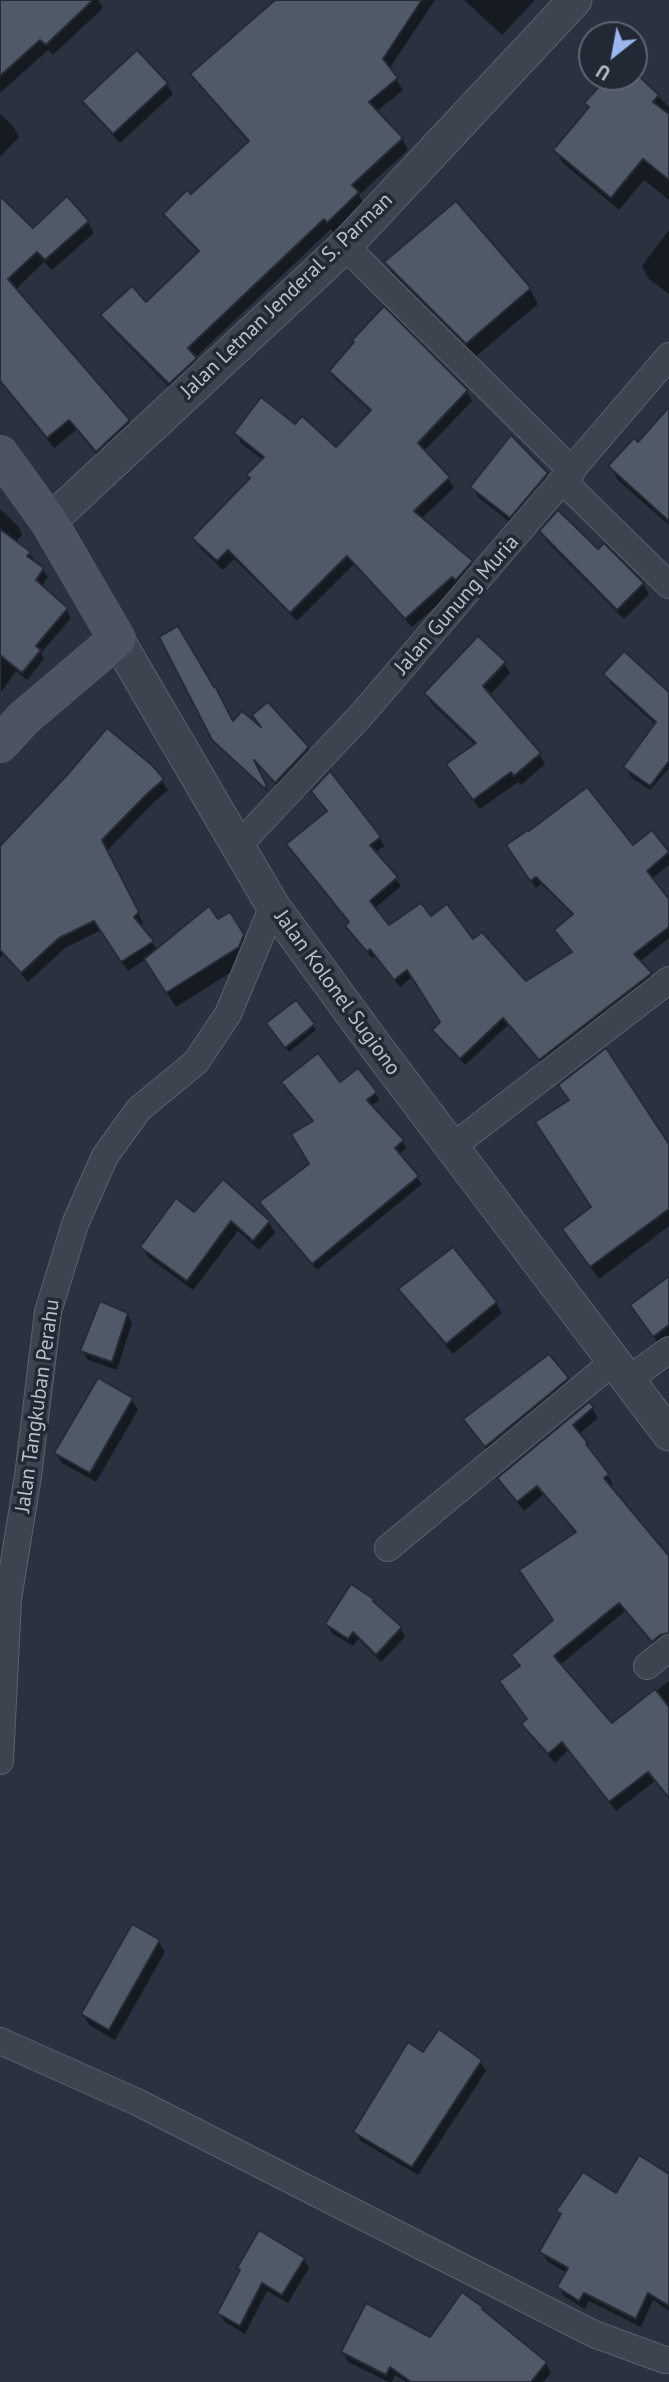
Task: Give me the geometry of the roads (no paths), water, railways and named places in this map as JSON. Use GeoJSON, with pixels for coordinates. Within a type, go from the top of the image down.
{"type":"FeatureCollection","features":[{"type":"Feature","properties":{"kind":"main road","name":"Jalan Kolonel Sugiono"},"geometry":{"type":"LineString","coordinates":[[0,454],[48,522],[117,639]]}},
{"type":"Feature","properties":{"kind":"main road"},"geometry":{"type":"LineString","coordinates":[[0,744],[24,718],[117,639]]}},
{"type":"Feature","properties":{"kind":"street","name":"Jalan Letnan Jenderal S. Parman"},"geometry":{"type":"LineString","coordinates":[[48,522],[345,246],[567,3]]}},
{"type":"Feature","properties":{"kind":"street"},"geometry":{"type":"LineString","coordinates":[[345,246],[568,476],[669,585]]}},
{"type":"Feature","properties":{"kind":"street","name":"Jalan Gunung Muria"},"geometry":{"type":"LineString","coordinates":[[237,847],[363,713],[669,356]]}},
{"type":"Feature","properties":{"kind":"street","name":"Jalan Kolonel Sugiono"},"geometry":{"type":"LineString","coordinates":[[117,639],[273,906],[669,1434]]}},
{"type":"Feature","properties":{"kind":"street","name":"Jalan Tangkuban Perahu"},"geometry":{"type":"LineString","coordinates":[[0,1761],[8,1599],[28,1476],[48,1312],[75,1224],[105,1156],[139,1109],[196,1062],[228,1014],[273,906]]}},
{"type":"Feature","properties":{"kind":"street"},"geometry":{"type":"LineString","coordinates":[[452,1147],[669,980]]}},
{"type":"Feature","properties":{"kind":"street"},"geometry":{"type":"LineString","coordinates":[[388,1548],[621,1371],[669,1350]]}},
{"type":"Feature","properties":{"kind":"street"},"geometry":{"type":"LineString","coordinates":[[647,1666],[669,1648]]}},
{"type":"Feature","properties":{"kind":"street"},"geometry":{"type":"LineString","coordinates":[[0,2041],[137,2102],[594,2334],[665,2365]]}}]}
